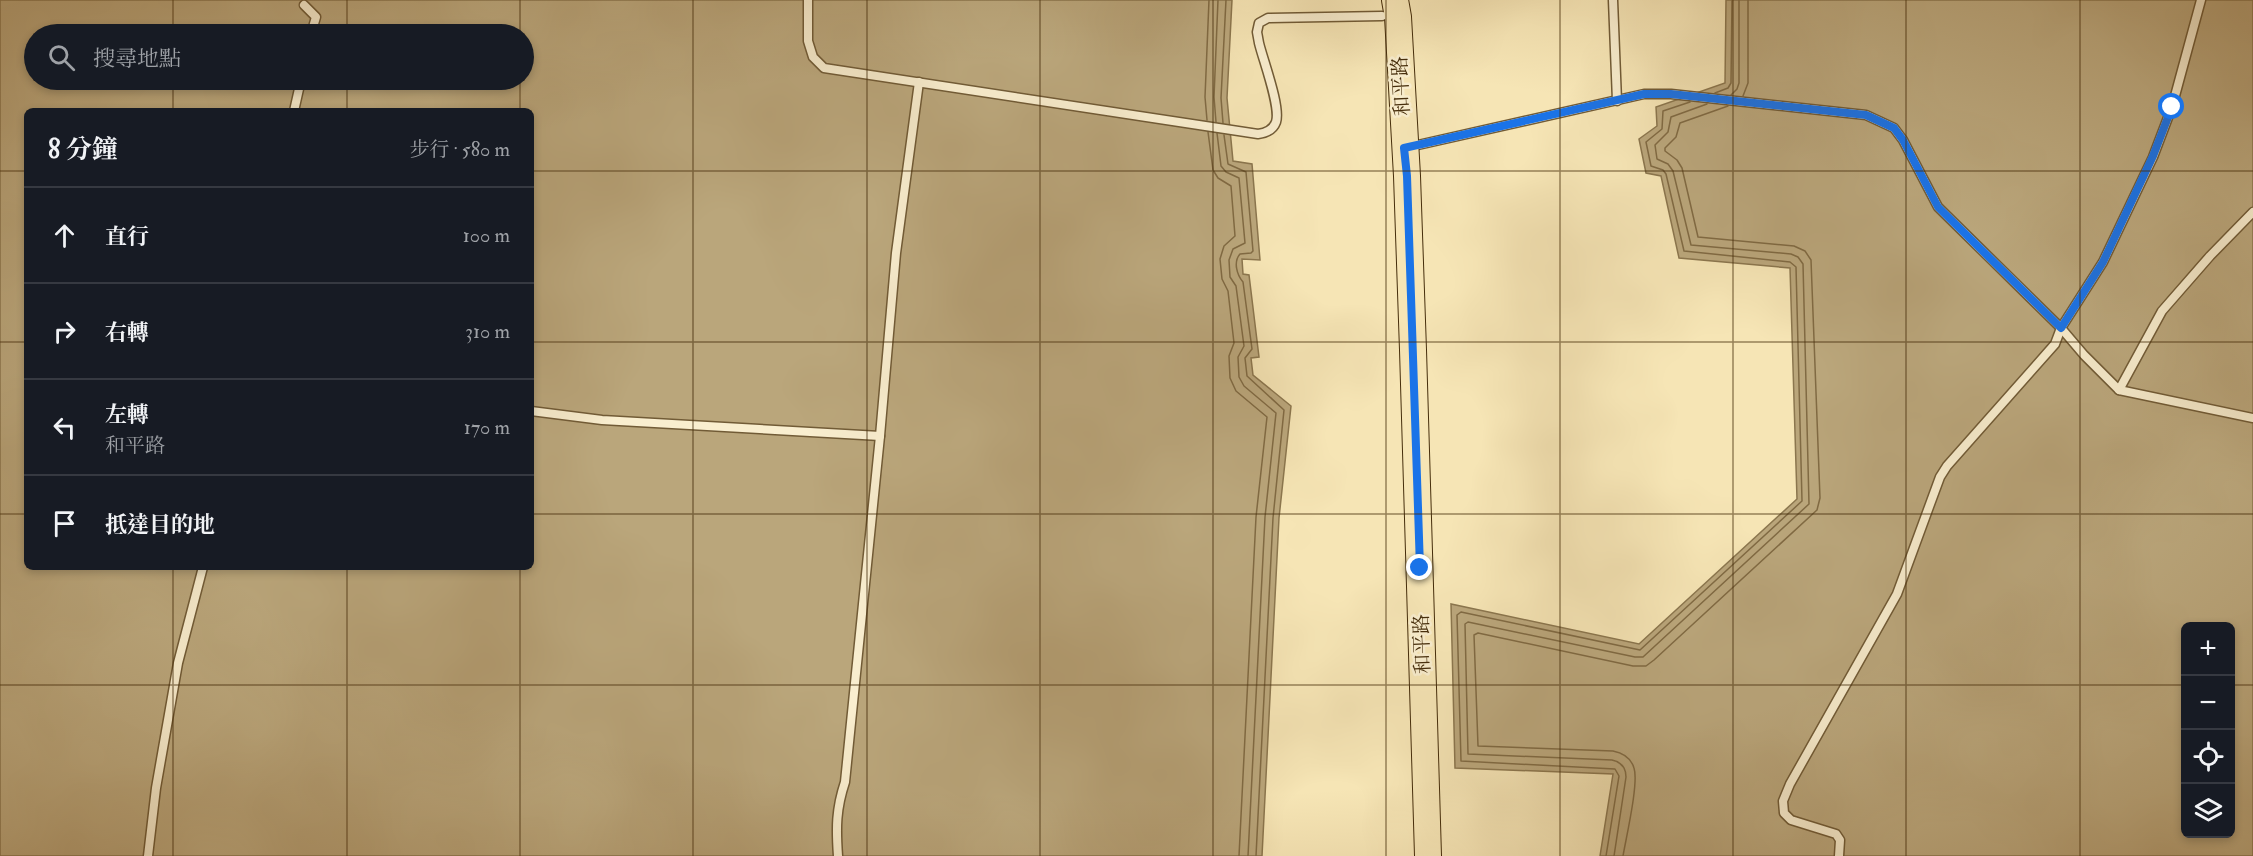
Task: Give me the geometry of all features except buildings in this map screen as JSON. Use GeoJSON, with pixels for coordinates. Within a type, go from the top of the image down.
{"type":"FeatureCollection","features":[{"type":"Feature","properties":{"kind":"main road","name":"和平路"},"geometry":{"type":"LineString","coordinates":[[1387,5],[1398,16],[1412,856]]}},
{"type":"Feature","properties":{"kind":"main road","name":"和平路"},"geometry":{"type":"LineString","coordinates":[[1399,148],[1413,350],[1428,856]]}},
{"type":"Feature","properties":{"kind":"lane"},"geometry":{"type":"LineString","coordinates":[[808,0],[808,41],[813,57],[824,68],[1258,134],[1268,132],[1276,123],[1278,111],[1259,44],[1257,32],[1259,23],[1268,18],[1387,5]]}},
{"type":"Feature","properties":{"kind":"lane"},"geometry":{"type":"LineString","coordinates":[[1613,0],[1617,101]]}},
{"type":"Feature","properties":{"kind":"lane"},"geometry":{"type":"LineString","coordinates":[[1839,856],[1840,840],[1836,834],[1791,820],[1784,813],[1783,801],[1790,784],[1897,594],[1940,477],[2055,344],[2061,328],[2103,262],[2153,156],[2172,107],[2200,0]]}},
{"type":"Feature","properties":{"kind":"lane"},"geometry":{"type":"LineString","coordinates":[[304,4],[316,16],[314,24]]}},
{"type":"Feature","properties":{"kind":"lane"},"geometry":{"type":"LineString","coordinates":[[838,856],[836,824],[838,805],[845,782],[896,254],[919,82]]}},
{"type":"Feature","properties":{"kind":"lane"},"geometry":{"type":"LineString","coordinates":[[295,108],[299,90]]}},
{"type":"Feature","properties":{"kind":"lane"},"geometry":{"type":"LineString","coordinates":[[1399,148],[1644,94],[1671,94],[1866,115],[1894,128],[1903,140],[1938,207],[2061,328],[2119,390],[2253,418]]}},
{"type":"Feature","properties":{"kind":"lane"},"geometry":{"type":"LineString","coordinates":[[2119,390],[2162,312],[2210,256],[2253,212]]}},
{"type":"Feature","properties":{"kind":"lane"},"geometry":{"type":"LineString","coordinates":[[534,411],[602,420],[880,436]]}},
{"type":"Feature","properties":{"kind":"lane"},"geometry":{"type":"LineString","coordinates":[[148,856],[156,788],[178,663],[202,570]]}},
{"type":"Feature","properties":{"kind":"water"},"geometry":{"type":"Polygon","coordinates":[[[0,0],[1232,0],[1227,98],[1233,161],[1252,164],[1260,260],[1242,259],[1243,274],[1249,275],[1259,357],[1251,358],[1253,375],[1291,406],[1279,518],[1262,856],[0,856],[0,0]]]}},
{"type":"Feature","properties":{"kind":"water"},"geometry":{"type":"Polygon","coordinates":[[[1726,0],[2253,0],[2253,856],[1600,856],[1613,774],[1455,768],[1451,604],[1639,644],[1797,499],[1790,268],[1679,258],[1661,176],[1646,173],[1639,139],[1657,126],[1656,107],[1725,83],[1726,0]]]}},
{"type":"Feature","properties":{"kind":"route"},"geometry":{"type":"LineString","coordinates":[[1420,568],[1407,176],[1404,148],[1644,94],[1671,94],[1866,115],[1894,128],[1903,140],[1938,207],[2061,328],[2103,262],[2153,156],[2172,107]]}}]}
